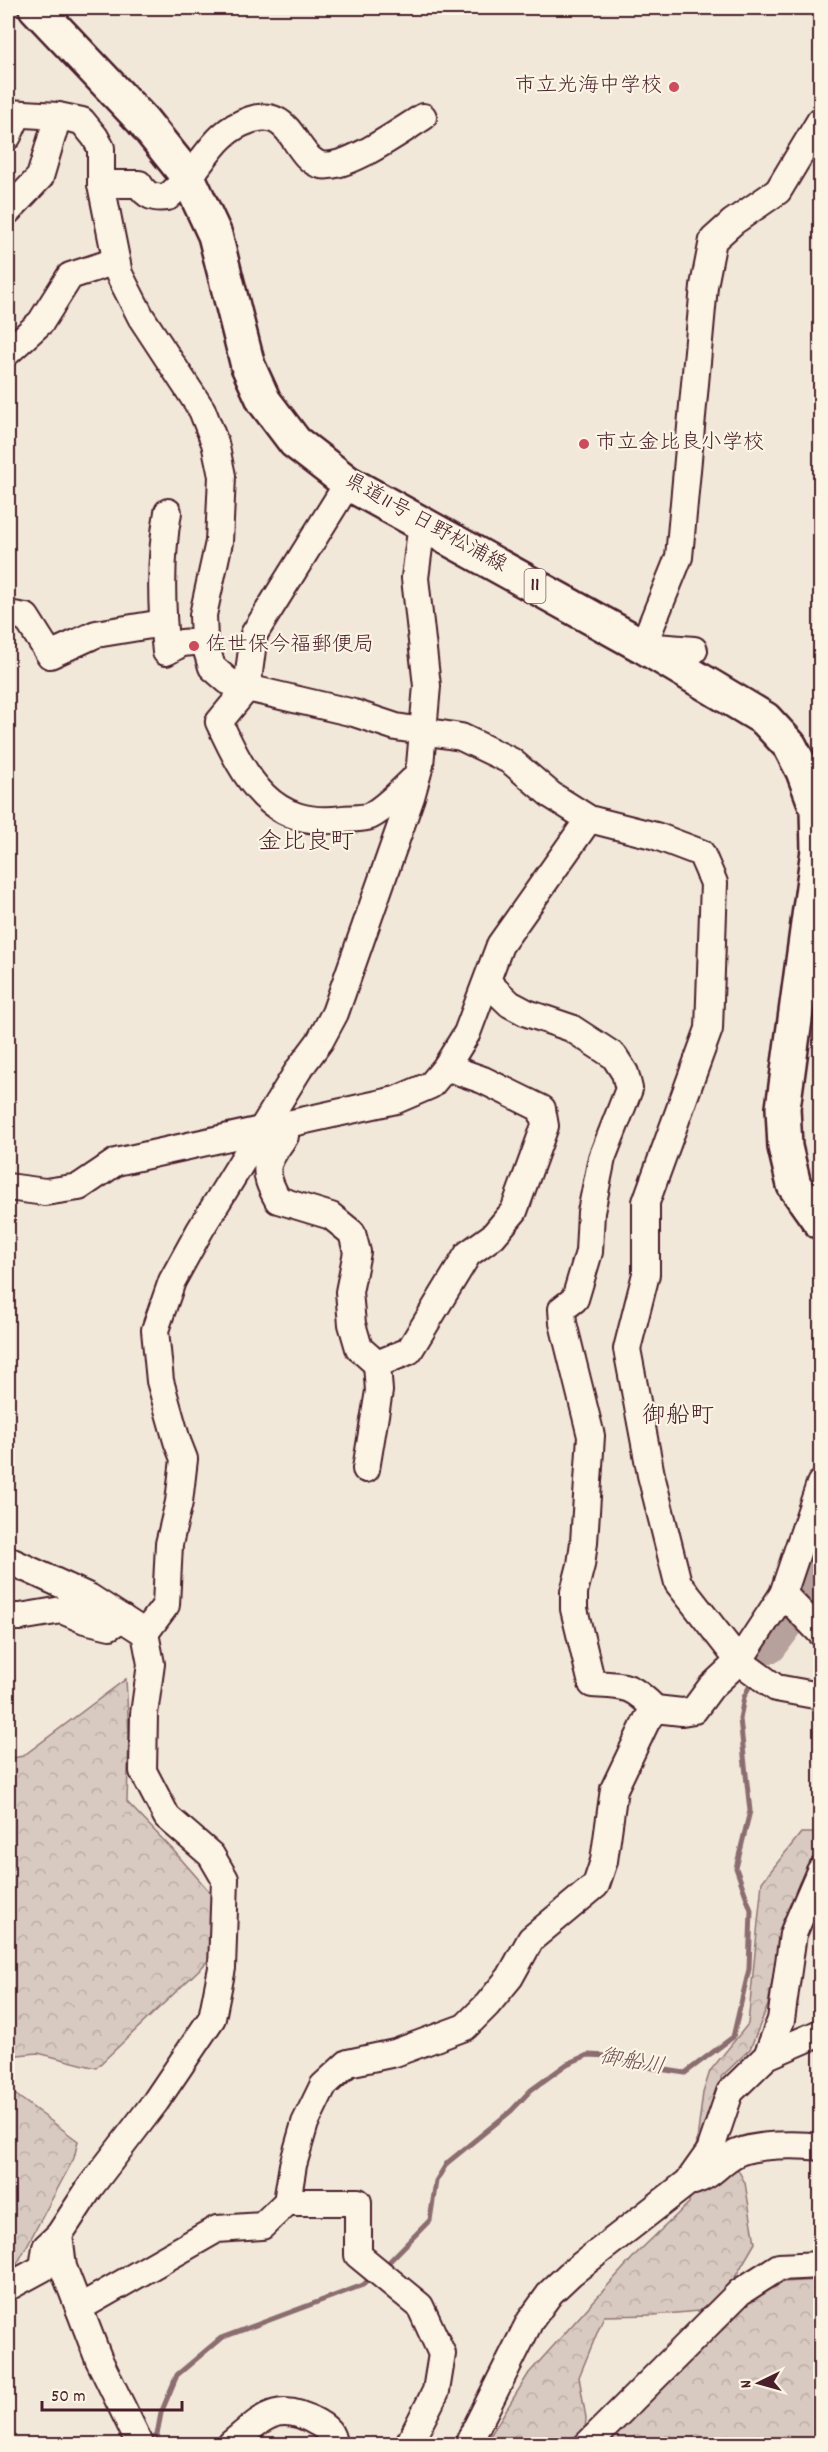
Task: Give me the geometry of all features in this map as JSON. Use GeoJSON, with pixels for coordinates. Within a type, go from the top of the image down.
{"type":"FeatureCollection","features":[{"type":"Feature","properties":{"kind":"main road","name":"県道11号 日野松浦線"},"geometry":{"type":"LineString","coordinates":[[36,8],[143,121],[188,177],[215,235],[248,366],[264,401],[295,442],[348,483],[643,646],[765,719],[790,746],[814,778],[818,850],[783,1108],[785,1147],[794,1185],[820,1222]]}},
{"type":"Feature","properties":{"kind":"street"},"geometry":{"type":"LineString","coordinates":[[11,121],[58,116],[82,121],[95,137],[101,148],[100,184],[119,274],[141,317],[202,410],[215,443],[222,476],[219,542],[203,615],[204,641],[212,667],[228,681],[247,688],[354,713],[396,727],[461,737],[511,761],[551,795],[589,819],[656,836],[701,853],[714,883],[709,1029],[646,1202],[646,1274],[627,1349],[651,1475],[678,1583],[739,1661],[776,1688],[820,1696]]}},
{"type":"Feature","properties":{"kind":"street"},"geometry":{"type":"LineString","coordinates":[[8,211],[40,177],[58,116]]}},
{"type":"Feature","properties":{"kind":"street"},"geometry":{"type":"LineString","coordinates":[[100,184],[139,184],[144,192],[160,198],[168,197],[188,177],[221,136],[234,125],[258,118],[272,117],[286,128],[310,160],[321,165],[348,161],[423,117]]}},
{"type":"Feature","properties":{"kind":"street"},"geometry":{"type":"LineString","coordinates":[[694,650],[643,646],[679,557],[704,286],[713,240],[733,222],[778,191],[820,121]]}},
{"type":"Feature","properties":{"kind":"street"},"geometry":{"type":"LineString","coordinates":[[8,352],[40,322],[70,276],[116,261]]}},
{"type":"Feature","properties":{"kind":"street"},"geometry":{"type":"LineString","coordinates":[[348,483],[254,634],[247,688],[219,722],[231,747],[264,798],[277,808],[297,818],[323,822],[369,816],[417,776]]}},
{"type":"Feature","properties":{"kind":"street"},"geometry":{"type":"LineString","coordinates":[[168,512],[165,530],[163,623],[166,652],[182,643],[204,641]]}},
{"type":"Feature","properties":{"kind":"street"},"geometry":{"type":"LineString","coordinates":[[145,1633],[166,1605],[169,1544],[179,1502],[184,1460],[160,1381],[155,1330],[172,1281],[272,1126],[299,1069],[321,1041],[335,1013],[417,776],[427,686],[415,578],[422,523]]}},
{"type":"Feature","properties":{"kind":"street"},"geometry":{"type":"LineString","coordinates":[[8,614],[26,617],[50,655],[96,634],[163,623]]}},
{"type":"Feature","properties":{"kind":"street"},"geometry":{"type":"LineString","coordinates":[[8,1187],[45,1192],[80,1187],[116,1162],[396,1100],[431,1085],[446,1067],[467,1033],[500,945],[589,819]]}},
{"type":"Feature","properties":{"kind":"street"},"geometry":{"type":"LineString","coordinates":[[487,982],[510,1004],[527,1013],[571,1028],[614,1056],[626,1073],[629,1089],[602,1158],[591,1212],[589,1252],[575,1299],[562,1310],[563,1323],[591,1436],[584,1542],[574,1592],[574,1609],[592,1684],[627,1686],[641,1694],[655,1709],[682,1712],[694,1710],[711,1687],[739,1661],[783,1593],[820,1484]]}},
{"type":"Feature","properties":{"kind":"street"},"geometry":{"type":"LineString","coordinates":[[377,1364],[409,1351],[468,1254],[493,1236],[514,1211],[545,1126],[542,1109],[483,1080],[446,1067]]}},
{"type":"Feature","properties":{"kind":"street"},"geometry":{"type":"LineString","coordinates":[[272,1126],[285,1136],[268,1159],[267,1180],[278,1200],[331,1216],[352,1233],[357,1252],[349,1292],[352,1324],[358,1348],[377,1364],[379,1391],[366,1469]]}},
{"type":"Feature","properties":{"kind":"street"},"geometry":{"type":"LineString","coordinates":[[8,1560],[89,1597],[145,1633],[151,1664],[144,1714],[143,1771],[167,1816],[212,1855],[225,1879],[222,1968],[212,2018],[156,2101],[91,2186],[59,2235],[46,2247],[43,2268],[8,2287]]}},
{"type":"Feature","properties":{"kind":"street"},"geometry":{"type":"LineString","coordinates":[[783,1593],[820,1632]]}},
{"type":"Feature","properties":{"kind":"street"},"geometry":{"type":"LineString","coordinates":[[8,1617],[62,1610],[85,1620],[110,1626],[122,1618]]}},
{"type":"Feature","properties":{"kind":"street"},"geometry":{"type":"LineString","coordinates":[[79,2308],[217,2229],[262,2226],[287,2202],[305,2122],[323,2086],[348,2063],[395,2053],[465,2027],[488,2005],[510,1977],[531,1939],[596,1885],[604,1862],[614,1789],[646,1720],[655,1709]]}},
{"type":"Feature","properties":{"kind":"street"},"geometry":{"type":"LineString","coordinates":[[767,2056],[781,2020],[794,1934],[820,1872]]}},
{"type":"Feature","properties":{"kind":"street"},"geometry":{"type":"LineString","coordinates":[[468,2445],[530,2321],[551,2292],[570,2274],[688,2182],[710,2151],[730,2092],[767,2056],[820,2033]]}},
{"type":"Feature","properties":{"kind":"street"},"geometry":{"type":"LineString","coordinates":[[688,2182],[705,2178],[736,2153],[769,2147],[820,2147]]}},
{"type":"Feature","properties":{"kind":"street"},"geometry":{"type":"LineString","coordinates":[[287,2202],[358,2202],[358,2255],[420,2306],[442,2354],[436,2391],[409,2445]]}},
{"type":"Feature","properties":{"kind":"street"},"geometry":{"type":"LineString","coordinates":[[59,2235],[63,2267],[99,2360],[140,2445]]}},
{"type":"Feature","properties":{"kind":"street"},"geometry":{"type":"LineString","coordinates":[[588,2445],[747,2286],[779,2267],[820,2265]]}},
{"type":"Feature","properties":{"kind":"street"},"geometry":{"type":"LineString","coordinates":[[231,2445],[266,2415],[295,2411],[327,2428],[333,2437],[333,2445]]}},
{"type":"Feature","properties":{"kind":"green space"},"geometry":{"type":"Polygon","coordinates":[[[126,1679],[129,1735],[127,1802],[237,1923],[205,1964],[96,2068],[38,2053],[8,2056],[8,1759],[23,1756],[126,1679]]]}},
{"type":"Feature","properties":{"kind":"green space"},"geometry":{"type":"Polygon","coordinates":[[[801,1833],[817,1833],[816,1851],[782,1923],[768,2005],[750,2049],[721,2077],[725,2145],[745,2183],[755,2243],[727,2291],[699,2311],[604,2316],[579,2377],[586,2418],[585,2430],[569,2444],[485,2444],[529,2373],[637,2253],[689,2203],[703,2093],[710,2071],[748,2024],[762,1882],[801,1833]]]}},
{"type":"Feature","properties":{"kind":"green space"},"geometry":{"type":"Polygon","coordinates":[[[8,2089],[78,2141],[74,2158],[8,2281],[8,2089]]]}},
{"type":"Feature","properties":{"kind":"green space"},"geometry":{"type":"Polygon","coordinates":[[[820,2280],[820,2444],[605,2444],[740,2307],[783,2282],[820,2280]]]}},
{"type":"Feature","properties":{"kind":"waterway","name":"御船川"},"geometry":{"type":"LineString","coordinates":[[770,1647],[794,1615],[820,1550]]}},
{"type":"Feature","properties":{"kind":"waterway","name":"御船川"},"geometry":{"type":"LineString","coordinates":[[759,1668],[770,1647]]}},
{"type":"Feature","properties":{"kind":"waterway","name":"御船川"},"geometry":{"type":"LineString","coordinates":[[384,2267],[430,2220],[436,2181],[447,2163],[511,2111],[531,2090],[567,2064],[588,2055],[609,2056],[653,2068],[685,2073],[733,2037],[749,1969],[751,1910],[736,1868],[750,1811],[740,1719],[744,1697],[753,1679]]}},
{"type":"Feature","properties":{"kind":"waterway","name":"御船川"},"geometry":{"type":"LineString","coordinates":[[148,2443],[157,2435],[161,2413],[177,2375],[221,2338],[363,2285],[372,2277]]}},
{"type":"Feature","properties":{"kind":"place","name":"市立光海中学校"},"geometry":{"type":"Point","coordinates":[674,87]}},
{"type":"Feature","properties":{"kind":"place","name":"市立金比良小学校"},"geometry":{"type":"Point","coordinates":[584,444]}},
{"type":"Feature","properties":{"kind":"place","name":"佐世保今福郵便局"},"geometry":{"type":"Point","coordinates":[194,646]}},
{"type":"Feature","properties":{"kind":"district","name":"金比良町"},"geometry":{"type":"Point","coordinates":[306,843]}},
{"type":"Feature","properties":{"kind":"district","name":"御船町"},"geometry":{"type":"Point","coordinates":[678,1417]}}]}
